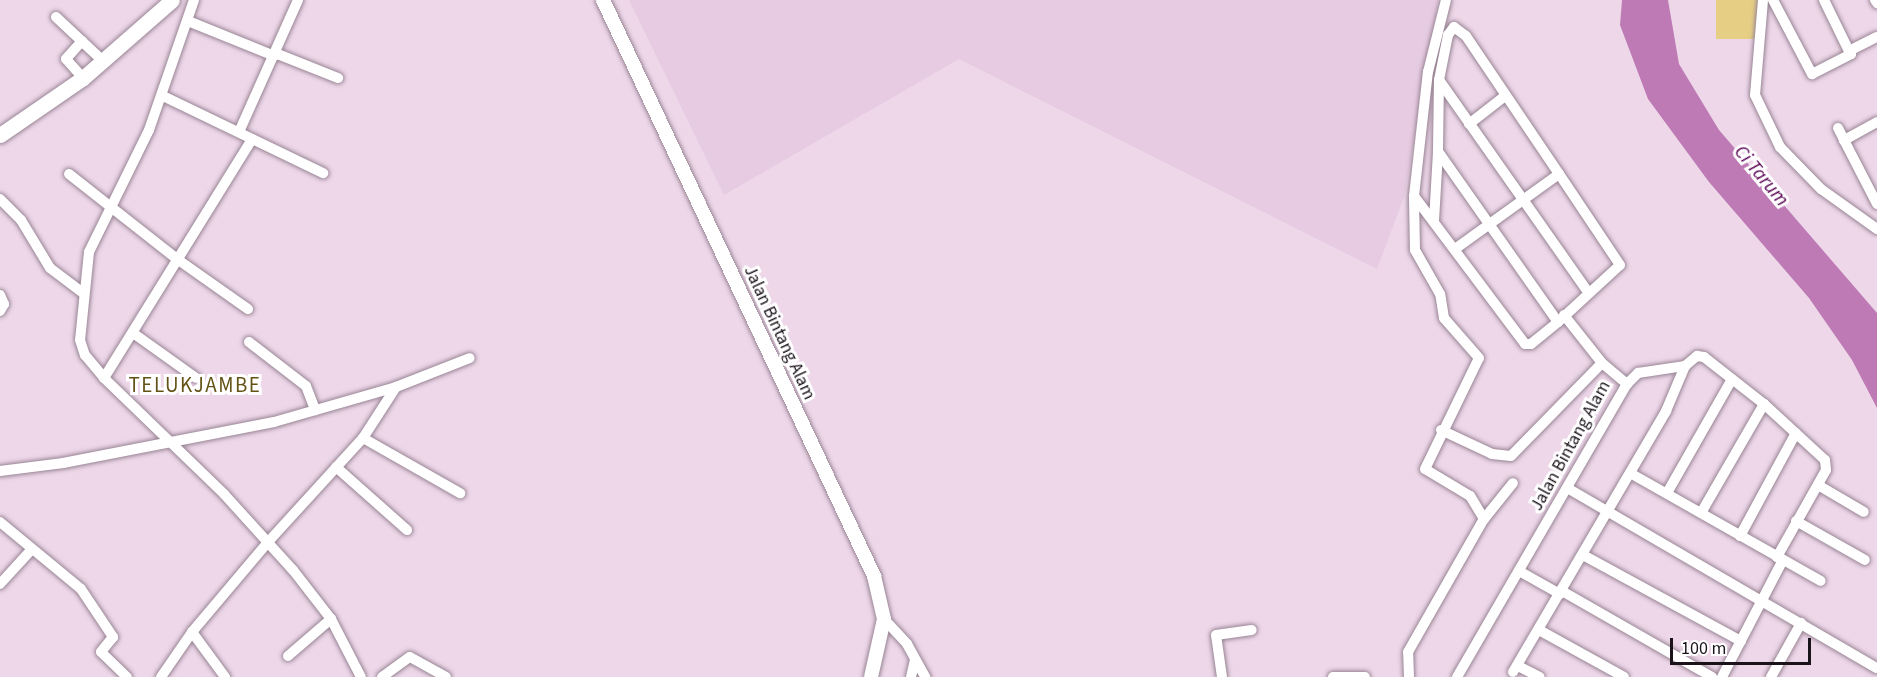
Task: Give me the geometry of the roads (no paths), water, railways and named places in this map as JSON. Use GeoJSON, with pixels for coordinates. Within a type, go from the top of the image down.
{"type":"FeatureCollection","features":[{"type":"Feature","properties":{"kind":"main road"},"geometry":{"type":"LineString","coordinates":[[0,135],[83,78],[172,0]]}},
{"type":"Feature","properties":{"kind":"street"},"geometry":{"type":"LineString","coordinates":[[194,0],[163,96],[89,252],[80,340],[85,356],[104,378],[172,442],[268,542],[331,619],[361,677]]}},
{"type":"Feature","properties":{"kind":"street"},"geometry":{"type":"LineString","coordinates":[[239,132],[298,0]]}},
{"type":"Feature","properties":{"kind":"street","name":"Jalan Bintang Alam"},"geometry":{"type":"LineString","coordinates":[[603,0],[874,576],[884,619],[898,632],[925,677]]}},
{"type":"Feature","properties":{"kind":"street"},"geometry":{"type":"LineString","coordinates":[[1446,0],[1428,72],[1414,196],[1418,261],[1437,289],[1444,318],[1479,358],[1441,430],[1425,469],[1470,496],[1484,519]]}},
{"type":"Feature","properties":{"kind":"street"},"geometry":{"type":"LineString","coordinates":[[1763,0],[1755,95],[1780,147],[1821,189],[1877,229]]}},
{"type":"Feature","properties":{"kind":"street"},"geometry":{"type":"LineString","coordinates":[[1773,0],[1812,74],[1851,54],[1824,0]]}},
{"type":"Feature","properties":{"kind":"street"},"geometry":{"type":"LineString","coordinates":[[56,17],[103,62]]}},
{"type":"Feature","properties":{"kind":"street"},"geometry":{"type":"LineString","coordinates":[[188,21],[338,78]]}},
{"type":"Feature","properties":{"kind":"street"},"geometry":{"type":"LineString","coordinates":[[1414,196],[1525,344],[1531,344],[1561,319],[1588,292],[1618,269],[1620,261],[1458,27],[1448,35],[1439,80],[1434,221]]}},
{"type":"Feature","properties":{"kind":"street"},"geometry":{"type":"LineString","coordinates":[[1849,51],[1877,37]]}},
{"type":"Feature","properties":{"kind":"street"},"geometry":{"type":"LineString","coordinates":[[82,41],[66,59],[83,78]]}},
{"type":"Feature","properties":{"kind":"street"},"geometry":{"type":"LineString","coordinates":[[1439,80],[1588,292]]}},
{"type":"Feature","properties":{"kind":"street"},"geometry":{"type":"LineString","coordinates":[[163,96],[323,173]]}},
{"type":"Feature","properties":{"kind":"street"},"geometry":{"type":"LineString","coordinates":[[1469,124],[1505,96]]}},
{"type":"Feature","properties":{"kind":"street"},"geometry":{"type":"LineString","coordinates":[[1844,140],[1877,123]]}},
{"type":"Feature","properties":{"kind":"street"},"geometry":{"type":"LineString","coordinates":[[1838,128],[1877,204]]}},
{"type":"Feature","properties":{"kind":"street"},"geometry":{"type":"LineString","coordinates":[[104,378],[252,139]]}},
{"type":"Feature","properties":{"kind":"street"},"geometry":{"type":"LineString","coordinates":[[1438,151],[1561,319],[1602,363],[1627,384]]}},
{"type":"Feature","properties":{"kind":"street"},"geometry":{"type":"LineString","coordinates":[[69,174],[177,259],[248,309]]}},
{"type":"Feature","properties":{"kind":"street"},"geometry":{"type":"LineString","coordinates":[[1455,249],[1559,174]]}},
{"type":"Feature","properties":{"kind":"street"},"geometry":{"type":"LineString","coordinates":[[0,199],[21,220],[50,268],[83,293]]}},
{"type":"Feature","properties":{"kind":"street"},"geometry":{"type":"LineString","coordinates":[[0,295],[4,304],[0,311]]}},
{"type":"Feature","properties":{"kind":"street"},"geometry":{"type":"LineString","coordinates":[[133,333],[196,378]]}},
{"type":"Feature","properties":{"kind":"street"},"geometry":{"type":"LineString","coordinates":[[249,342],[306,386],[315,410]]}},
{"type":"Feature","properties":{"kind":"street","name":"Jalan Bintang Alam"},"geometry":{"type":"LineString","coordinates":[[1459,672],[1569,489],[1627,384],[1638,373],[1685,366],[1697,356],[1704,357],[1764,404],[1827,465],[1818,485],[1796,521],[1763,600],[1722,677]]}},
{"type":"Feature","properties":{"kind":"street"},"geometry":{"type":"LineString","coordinates":[[0,471],[172,442],[315,410],[396,387],[470,357]]}},
{"type":"Feature","properties":{"kind":"street"},"geometry":{"type":"LineString","coordinates":[[1441,430],[1492,454],[1511,456],[1602,363]]}},
{"type":"Feature","properties":{"kind":"street"},"geometry":{"type":"LineString","coordinates":[[1540,677],[1516,669],[1666,411],[1685,366]]}},
{"type":"Feature","properties":{"kind":"street"},"geometry":{"type":"LineString","coordinates":[[1668,494],[1732,379]]}},
{"type":"Feature","properties":{"kind":"street"},"geometry":{"type":"LineString","coordinates":[[161,677],[192,632],[268,542],[363,438],[396,387]]}},
{"type":"Feature","properties":{"kind":"street"},"geometry":{"type":"LineString","coordinates":[[1701,513],[1764,404]]}},
{"type":"Feature","properties":{"kind":"street"},"geometry":{"type":"LineString","coordinates":[[1740,536],[1796,433]]}},
{"type":"Feature","properties":{"kind":"street"},"geometry":{"type":"LineString","coordinates":[[363,438],[460,493]]}},
{"type":"Feature","properties":{"kind":"street"},"geometry":{"type":"LineString","coordinates":[[336,467],[407,530]]}},
{"type":"Feature","properties":{"kind":"street"},"geometry":{"type":"LineString","coordinates":[[1630,473],[1821,581]]}},
{"type":"Feature","properties":{"kind":"street"},"geometry":{"type":"LineString","coordinates":[[1410,677],[1407,657],[1484,519],[1513,483]]}},
{"type":"Feature","properties":{"kind":"street"},"geometry":{"type":"LineString","coordinates":[[1818,485],[1864,512]]}},
{"type":"Feature","properties":{"kind":"street"},"geometry":{"type":"LineString","coordinates":[[1569,489],[1877,668]]}},
{"type":"Feature","properties":{"kind":"street"},"geometry":{"type":"LineString","coordinates":[[1796,521],[1865,560]]}},
{"type":"Feature","properties":{"kind":"street"},"geometry":{"type":"LineString","coordinates":[[0,522],[81,589],[112,637],[101,652],[121,675]]}},
{"type":"Feature","properties":{"kind":"street"},"geometry":{"type":"LineString","coordinates":[[0,584],[32,549]]}},
{"type":"Feature","properties":{"kind":"street"},"geometry":{"type":"LineString","coordinates":[[1583,555],[1742,641]]}},
{"type":"Feature","properties":{"kind":"street"},"geometry":{"type":"LineString","coordinates":[[1520,571],[1712,677]]}},
{"type":"Feature","properties":{"kind":"street"},"geometry":{"type":"LineString","coordinates":[[288,656],[331,619]]}},
{"type":"Feature","properties":{"kind":"street"},"geometry":{"type":"LineString","coordinates":[[871,677],[884,619]]}},
{"type":"Feature","properties":{"kind":"street"},"geometry":{"type":"LineString","coordinates":[[1772,677],[1801,623]]}},
{"type":"Feature","properties":{"kind":"street"},"geometry":{"type":"LineString","coordinates":[[1222,677],[1216,635],[1252,630]]}},
{"type":"Feature","properties":{"kind":"street"},"geometry":{"type":"LineString","coordinates":[[1539,630],[1624,677]]}},
{"type":"Feature","properties":{"kind":"street"},"geometry":{"type":"LineString","coordinates":[[192,632],[225,677]]}},
{"type":"Feature","properties":{"kind":"street"},"geometry":{"type":"LineString","coordinates":[[382,677],[410,657],[446,677]]}},
{"type":"Feature","properties":{"kind":"street"},"geometry":{"type":"LineString","coordinates":[[911,677],[915,660]]}},
{"type":"Feature","properties":{"kind":"street"},"geometry":{"type":"LineString","coordinates":[[1333,677],[1365,677]]}},
{"type":"Feature","properties":{"kind":"district","name":"TELUKJAMBE"},"geometry":{"type":"Point","coordinates":[195,385]}},
{"type":"Feature","properties":{"kind":"water label","name":"Ci Tarum"},"geometry":{"type":"Point","coordinates":[1761,176]}}]}
